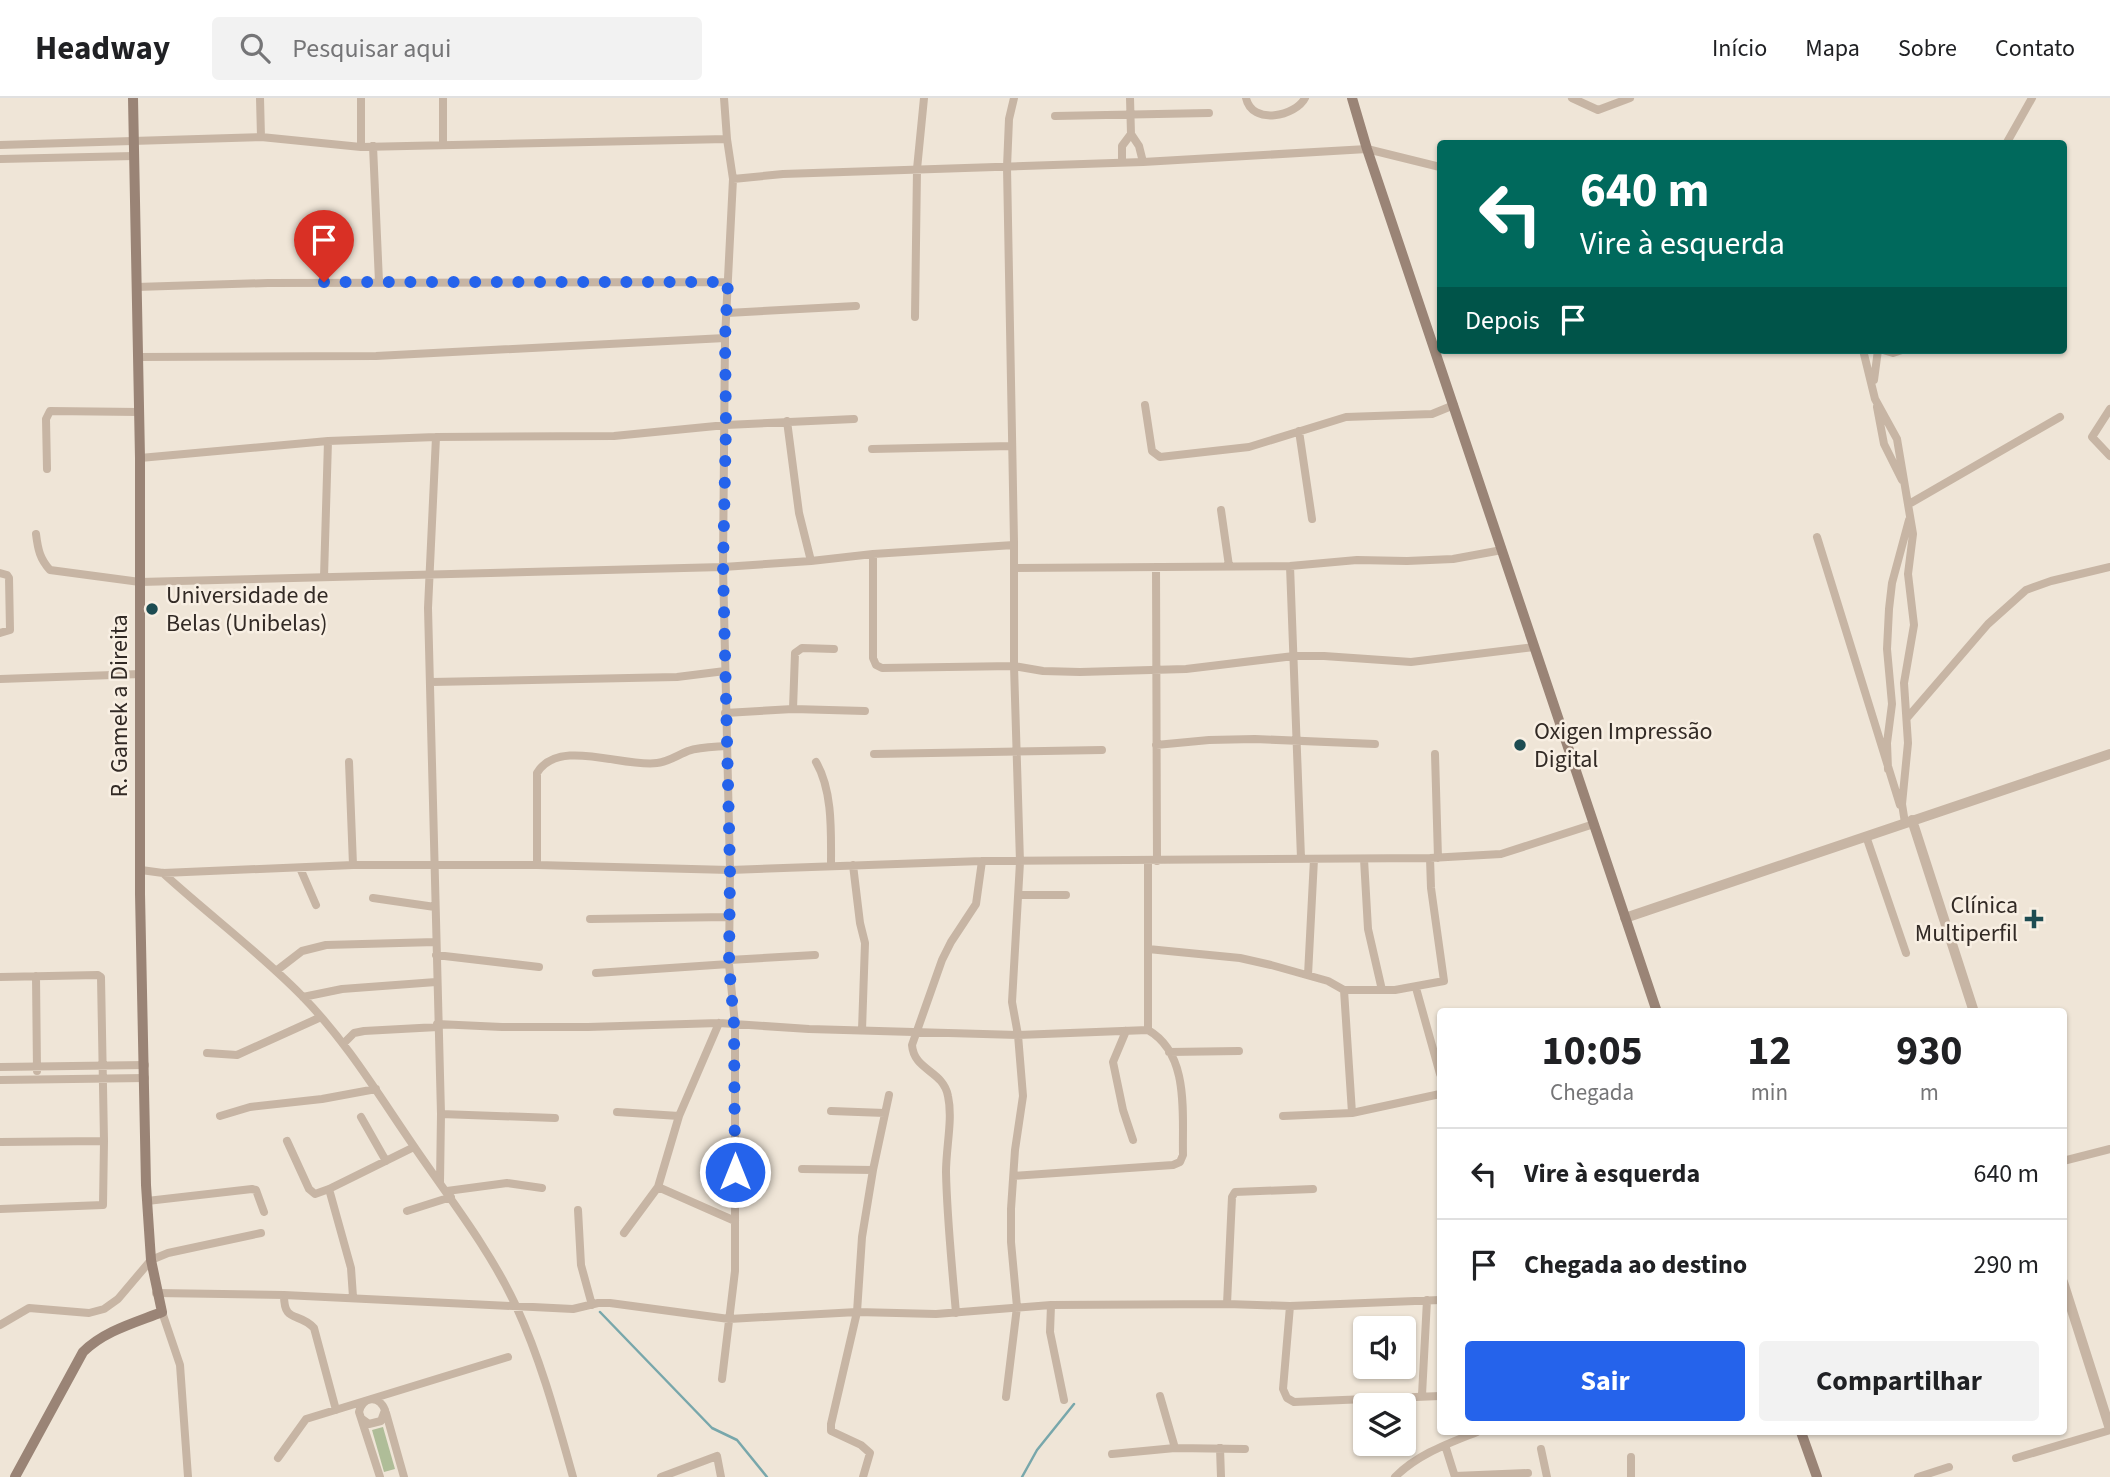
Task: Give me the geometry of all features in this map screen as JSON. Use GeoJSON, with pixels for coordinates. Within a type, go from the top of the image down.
{"type":"FeatureCollection","features":[{"type":"Feature","properties":{"kind":"main road","name":"R. Gamek a Direita"},"geometry":{"type":"LineString","coordinates":[[133,98],[140,457],[141,870],[147,1201],[151,1260],[162,1312]]}},
{"type":"Feature","properties":{"kind":"main road"},"geometry":{"type":"LineString","coordinates":[[1352,98],[1656,1008]]}},
{"type":"Feature","properties":{"kind":"main road"},"geometry":{"type":"LineString","coordinates":[[15,1477],[83,1352],[93,1342],[118,1328],[162,1312]]}},
{"type":"Feature","properties":{"kind":"main road"},"geometry":{"type":"LineString","coordinates":[[1802,1435],[1816,1477]]}},
{"type":"Feature","properties":{"kind":"street"},"geometry":{"type":"LineString","coordinates":[[260,98],[261,137]]}},
{"type":"Feature","properties":{"kind":"street"},"geometry":{"type":"LineString","coordinates":[[361,98],[361,147]]}},
{"type":"Feature","properties":{"kind":"street"},"geometry":{"type":"LineString","coordinates":[[443,98],[443,144]]}},
{"type":"Feature","properties":{"kind":"street"},"geometry":{"type":"LineString","coordinates":[[722,1379],[735,1271],[734,1024],[729,962],[730,870],[723,567],[725,338],[733,179],[724,98]]}},
{"type":"Feature","properties":{"kind":"street"},"geometry":{"type":"LineString","coordinates":[[915,317],[917,169],[924,98]]}},
{"type":"Feature","properties":{"kind":"street"},"geometry":{"type":"LineString","coordinates":[[1006,1397],[1017,1307],[1011,1242],[1015,1150],[1023,1096],[1013,988],[1020,862],[1014,666],[1007,167],[1009,119],[1014,98]]}},
{"type":"Feature","properties":{"kind":"street"},"geometry":{"type":"LineString","coordinates":[[1130,98],[1132,134],[1139,146],[1143,162]]}},
{"type":"Feature","properties":{"kind":"street"},"geometry":{"type":"LineString","coordinates":[[1245,98],[1252,112],[1260,116],[1295,110],[1306,98]]}},
{"type":"Feature","properties":{"kind":"street"},"geometry":{"type":"LineString","coordinates":[[1572,98],[1598,110],[1630,98]]}},
{"type":"Feature","properties":{"kind":"street"},"geometry":{"type":"LineString","coordinates":[[2008,140],[2032,98]]}},
{"type":"Feature","properties":{"kind":"street"},"geometry":{"type":"LineString","coordinates":[[1055,116],[1209,113]]}},
{"type":"Feature","properties":{"kind":"street"},"geometry":{"type":"LineString","coordinates":[[1122,162],[1122,146],[1132,134]]}},
{"type":"Feature","properties":{"kind":"street"},"geometry":{"type":"LineString","coordinates":[[0,145],[261,137],[361,147],[727,139]]}},
{"type":"Feature","properties":{"kind":"street"},"geometry":{"type":"LineString","coordinates":[[373,146],[379,282]]}},
{"type":"Feature","properties":{"kind":"street"},"geometry":{"type":"LineString","coordinates":[[733,179],[783,174],[1143,162],[1367,149],[1437,166]]}},
{"type":"Feature","properties":{"kind":"street"},"geometry":{"type":"LineString","coordinates":[[0,159],[134,156]]}},
{"type":"Feature","properties":{"kind":"street"},"geometry":{"type":"LineString","coordinates":[[136,287],[379,282],[728,282]]}},
{"type":"Feature","properties":{"kind":"street"},"geometry":{"type":"LineString","coordinates":[[727,313],[856,306]]}},
{"type":"Feature","properties":{"kind":"street"},"geometry":{"type":"LineString","coordinates":[[138,357],[376,356],[725,338]]}},
{"type":"Feature","properties":{"kind":"street"},"geometry":{"type":"LineString","coordinates":[[1864,354],[1884,444],[1903,483],[1909,503],[1907,531],[1892,583],[1887,635],[1892,704],[1886,743],[1888,769]]}},
{"type":"Feature","properties":{"kind":"street"},"geometry":{"type":"LineString","coordinates":[[1877,354],[1874,373],[1875,399],[1898,439],[1913,534],[1908,573],[1914,615],[1904,683],[1908,743],[1902,804],[1973,1008]]}},
{"type":"Feature","properties":{"kind":"street"},"geometry":{"type":"LineString","coordinates":[[1145,405],[1152,451],[1160,457],[1249,447],[1346,417],[1432,414],[1454,405]]}},
{"type":"Feature","properties":{"kind":"street"},"geometry":{"type":"LineString","coordinates":[[2110,410],[2092,437],[2110,456]]}},
{"type":"Feature","properties":{"kind":"street"},"geometry":{"type":"LineString","coordinates":[[47,469],[46,419],[50,411],[139,412]]}},
{"type":"Feature","properties":{"kind":"street"},"geometry":{"type":"LineString","coordinates":[[1909,503],[2060,417]]}},
{"type":"Feature","properties":{"kind":"street"},"geometry":{"type":"LineString","coordinates":[[140,457],[328,441],[436,437],[614,436],[726,425],[854,419]]}},
{"type":"Feature","properties":{"kind":"street"},"geometry":{"type":"LineString","coordinates":[[787,421],[799,513],[811,561]]}},
{"type":"Feature","properties":{"kind":"street"},"geometry":{"type":"LineString","coordinates":[[1299,430],[1312,519]]}},
{"type":"Feature","properties":{"kind":"street"},"geometry":{"type":"LineString","coordinates":[[436,437],[430,573],[436,982],[441,1114],[440,1182]]}},
{"type":"Feature","properties":{"kind":"street"},"geometry":{"type":"LineString","coordinates":[[324,577],[328,441]]}},
{"type":"Feature","properties":{"kind":"street"},"geometry":{"type":"LineString","coordinates":[[872,449],[1012,446]]}},
{"type":"Feature","properties":{"kind":"street"},"geometry":{"type":"LineString","coordinates":[[1221,510],[1229,566]]}},
{"type":"Feature","properties":{"kind":"street"},"geometry":{"type":"LineString","coordinates":[[36,534],[42,561],[50,570],[140,582],[723,567],[1014,545]]}},
{"type":"Feature","properties":{"kind":"street"},"geometry":{"type":"LineString","coordinates":[[1817,537],[1888,769],[1909,822]]}},
{"type":"Feature","properties":{"kind":"street"},"geometry":{"type":"LineString","coordinates":[[1014,568],[1290,566],[1357,560],[1453,559],[1502,550]]}},
{"type":"Feature","properties":{"kind":"street"},"geometry":{"type":"LineString","coordinates":[[873,554],[873,657],[876,665],[891,669],[1014,666],[1043,671],[1158,670],[1221,666],[1294,656],[1411,662],[1534,647]]}},
{"type":"Feature","properties":{"kind":"street"},"geometry":{"type":"LineString","coordinates":[[1290,566],[1301,858]]}},
{"type":"Feature","properties":{"kind":"street"},"geometry":{"type":"LineString","coordinates":[[1148,1030],[1148,949],[1158,670],[1156,567]]}},
{"type":"Feature","properties":{"kind":"street"},"geometry":{"type":"LineString","coordinates":[[1907,718],[1988,624],[2026,590],[2110,567]]}},
{"type":"Feature","properties":{"kind":"street"},"geometry":{"type":"LineString","coordinates":[[0,573],[9,578],[10,630],[0,633]]}},
{"type":"Feature","properties":{"kind":"street"},"geometry":{"type":"LineString","coordinates":[[793,709],[795,653],[802,648],[834,649]]}},
{"type":"Feature","properties":{"kind":"street"},"geometry":{"type":"LineString","coordinates":[[431,682],[677,677],[725,671]]}},
{"type":"Feature","properties":{"kind":"street"},"geometry":{"type":"LineString","coordinates":[[0,679],[141,674]]}},
{"type":"Feature","properties":{"kind":"street"},"geometry":{"type":"LineString","coordinates":[[725,713],[793,709],[865,711]]}},
{"type":"Feature","properties":{"kind":"street"},"geometry":{"type":"LineString","coordinates":[[1156,745],[1209,740],[1297,740],[1375,744]]}},
{"type":"Feature","properties":{"kind":"street"},"geometry":{"type":"LineString","coordinates":[[537,865],[537,773],[544,763],[551,759],[576,756],[657,763],[699,748],[726,746]]}},
{"type":"Feature","properties":{"kind":"street"},"geometry":{"type":"LineString","coordinates":[[874,754],[1102,750]]}},
{"type":"Feature","properties":{"kind":"street"},"geometry":{"type":"LineString","coordinates":[[1148,949],[1240,958],[1328,981],[1344,990],[1416,988],[1444,981],[1431,888],[1434,858],[1435,754]]}},
{"type":"Feature","properties":{"kind":"street"},"geometry":{"type":"LineString","coordinates":[[1625,918],[2110,754]]}},
{"type":"Feature","properties":{"kind":"street"},"geometry":{"type":"LineString","coordinates":[[349,762],[353,866]]}},
{"type":"Feature","properties":{"kind":"street"},"geometry":{"type":"LineString","coordinates":[[816,762],[822,773],[827,798],[831,866]]}},
{"type":"Feature","properties":{"kind":"street"},"geometry":{"type":"LineString","coordinates":[[141,870],[163,873],[353,866],[537,865],[730,870],[982,861],[1153,862],[1434,858],[1501,854],[1594,824]]}},
{"type":"Feature","properties":{"kind":"street"},"geometry":{"type":"LineString","coordinates":[[1866,836],[1906,953]]}},
{"type":"Feature","properties":{"kind":"street"},"geometry":{"type":"LineString","coordinates":[[1308,975],[1314,859]]}},
{"type":"Feature","properties":{"kind":"street"},"geometry":{"type":"LineString","coordinates":[[1364,859],[1368,929],[1382,990]]}},
{"type":"Feature","properties":{"kind":"street"},"geometry":{"type":"LineString","coordinates":[[956,1313],[946,1194],[948,1096],[940,1080],[916,1061],[912,1054],[912,1045],[951,942],[976,904],[982,861]]}},
{"type":"Feature","properties":{"kind":"street"},"geometry":{"type":"LineString","coordinates":[[853,865],[858,913],[865,943],[863,1030]]}},
{"type":"Feature","properties":{"kind":"street"},"geometry":{"type":"LineString","coordinates":[[300,868],[316,905]]}},
{"type":"Feature","properties":{"kind":"street"},"geometry":{"type":"LineString","coordinates":[[163,873],[276,971],[321,1017],[376,1089],[449,1194],[480,1241],[516,1306],[540,1369],[573,1477]]}},
{"type":"Feature","properties":{"kind":"street"},"geometry":{"type":"LineString","coordinates":[[1019,895],[1066,895]]}},
{"type":"Feature","properties":{"kind":"street"},"geometry":{"type":"LineString","coordinates":[[373,898],[435,906]]}},
{"type":"Feature","properties":{"kind":"street"},"geometry":{"type":"LineString","coordinates":[[590,919],[729,917]]}},
{"type":"Feature","properties":{"kind":"street"},"geometry":{"type":"LineString","coordinates":[[276,971],[302,951],[326,945],[436,943]]}},
{"type":"Feature","properties":{"kind":"street"},"geometry":{"type":"LineString","coordinates":[[596,973],[815,954]]}},
{"type":"Feature","properties":{"kind":"street"},"geometry":{"type":"LineString","coordinates":[[436,955],[539,967]]}},
{"type":"Feature","properties":{"kind":"street"},"geometry":{"type":"LineString","coordinates":[[0,976],[101,977],[104,1140],[104,1202],[101,1206],[0,1209]]}},
{"type":"Feature","properties":{"kind":"street"},"geometry":{"type":"LineString","coordinates":[[36,976],[37,1079]]}},
{"type":"Feature","properties":{"kind":"street"},"geometry":{"type":"LineString","coordinates":[[303,997],[342,989],[436,982]]}},
{"type":"Feature","properties":{"kind":"street"},"geometry":{"type":"LineString","coordinates":[[1416,988],[1437,1063]]}},
{"type":"Feature","properties":{"kind":"street"},"geometry":{"type":"LineString","coordinates":[[1344,990],[1352,1113]]}},
{"type":"Feature","properties":{"kind":"street"},"geometry":{"type":"LineString","coordinates":[[207,1053],[237,1055],[321,1017]]}},
{"type":"Feature","properties":{"kind":"street"},"geometry":{"type":"LineString","coordinates":[[343,1044],[354,1033],[363,1031],[437,1026],[588,1027],[719,1023],[1018,1035],[1148,1030],[1156,1034],[1175,1062],[1181,1090],[1180,1161],[1173,1165],[1014,1176]]}},
{"type":"Feature","properties":{"kind":"street"},"geometry":{"type":"LineString","coordinates":[[625,1233],[658,1187],[679,1116],[719,1023]]}},
{"type":"Feature","properties":{"kind":"street"},"geometry":{"type":"LineString","coordinates":[[1126,1031],[1114,1062],[1123,1110],[1133,1140]]}},
{"type":"Feature","properties":{"kind":"street"},"geometry":{"type":"LineString","coordinates":[[1170,1052],[1240,1051]]}},
{"type":"Feature","properties":{"kind":"street"},"geometry":{"type":"LineString","coordinates":[[0,1067],[145,1065]]}},
{"type":"Feature","properties":{"kind":"street"},"geometry":{"type":"LineString","coordinates":[[0,1080],[145,1078]]}},
{"type":"Feature","properties":{"kind":"street"},"geometry":{"type":"LineString","coordinates":[[220,1116],[250,1107],[322,1099],[376,1089]]}},
{"type":"Feature","properties":{"kind":"street"},"geometry":{"type":"LineString","coordinates":[[863,1477],[870,1453],[831,1429],[857,1311],[862,1237],[889,1094]]}},
{"type":"Feature","properties":{"kind":"street"},"geometry":{"type":"LineString","coordinates":[[1283,1116],[1352,1113],[1437,1095]]}},
{"type":"Feature","properties":{"kind":"street"},"geometry":{"type":"LineString","coordinates":[[831,1111],[885,1113]]}},
{"type":"Feature","properties":{"kind":"street"},"geometry":{"type":"LineString","coordinates":[[617,1112],[679,1116]]}},
{"type":"Feature","properties":{"kind":"street"},"geometry":{"type":"LineString","coordinates":[[441,1114],[555,1118]]}},
{"type":"Feature","properties":{"kind":"street"},"geometry":{"type":"LineString","coordinates":[[361,1117],[386,1161]]}},
{"type":"Feature","properties":{"kind":"street"},"geometry":{"type":"LineString","coordinates":[[0,1142],[104,1140]]}},
{"type":"Feature","properties":{"kind":"street"},"geometry":{"type":"LineString","coordinates":[[287,1141],[311,1192],[319,1193],[414,1147]]}},
{"type":"Feature","properties":{"kind":"street"},"geometry":{"type":"LineString","coordinates":[[2067,1160],[2110,1149]]}},
{"type":"Feature","properties":{"kind":"street"},"geometry":{"type":"LineString","coordinates":[[802,1169],[873,1170]]}},
{"type":"Feature","properties":{"kind":"street"},"geometry":{"type":"LineString","coordinates":[[407,1211],[449,1194],[507,1183],[542,1188]]}},
{"type":"Feature","properties":{"kind":"street"},"geometry":{"type":"LineString","coordinates":[[658,1187],[735,1221]]}},
{"type":"Feature","properties":{"kind":"street"},"geometry":{"type":"LineString","coordinates":[[147,1201],[256,1189],[264,1212]]}},
{"type":"Feature","properties":{"kind":"street"},"geometry":{"type":"LineString","coordinates":[[329,1189],[351,1268],[353,1297]]}},
{"type":"Feature","properties":{"kind":"street"},"geometry":{"type":"LineString","coordinates":[[1227,1304],[1232,1197],[1235,1192],[1314,1189]]}},
{"type":"Feature","properties":{"kind":"street"},"geometry":{"type":"LineString","coordinates":[[578,1210],[581,1265],[592,1305]]}},
{"type":"Feature","properties":{"kind":"street"},"geometry":{"type":"LineString","coordinates":[[0,1325],[29,1308],[89,1313],[104,1309],[118,1298],[151,1260],[168,1253],[261,1233]]}},
{"type":"Feature","properties":{"kind":"street"},"geometry":{"type":"LineString","coordinates":[[156,1293],[285,1294],[573,1309],[610,1303],[729,1318],[857,1311],[956,1313],[1051,1305],[1290,1306],[1437,1300]]}},
{"type":"Feature","properties":{"kind":"street"},"geometry":{"type":"LineString","coordinates":[[285,1294],[284,1308],[290,1316],[305,1320],[314,1328],[336,1410]]}},
{"type":"Feature","properties":{"kind":"street"},"geometry":{"type":"LineString","coordinates":[[2016,1458],[2110,1430],[2067,1295]]}},
{"type":"Feature","properties":{"kind":"street"},"geometry":{"type":"LineString","coordinates":[[1422,1395],[1427,1300]]}},
{"type":"Feature","properties":{"kind":"street"},"geometry":{"type":"LineString","coordinates":[[1051,1305],[1050,1332],[1064,1399]]}},
{"type":"Feature","properties":{"kind":"street"},"geometry":{"type":"LineString","coordinates":[[1290,1306],[1283,1389],[1287,1398],[1294,1402],[1437,1396]]}},
{"type":"Feature","properties":{"kind":"street"},"geometry":{"type":"LineString","coordinates":[[162,1312],[180,1365],[188,1477]]}},
{"type":"Feature","properties":{"kind":"street"},"geometry":{"type":"LineString","coordinates":[[278,1458],[302,1422],[508,1357]]}},
{"type":"Feature","properties":{"kind":"street"},"geometry":{"type":"LineString","coordinates":[[361,1418],[369,1424],[377,1424],[383,1418],[386,1397],[391,1394]]}},
{"type":"Feature","properties":{"kind":"street"},"geometry":{"type":"LineString","coordinates":[[1160,1396],[1175,1448]]}},
{"type":"Feature","properties":{"kind":"street"},"geometry":{"type":"LineString","coordinates":[[361,1418],[362,1404],[368,1400],[375,1399],[384,1408],[404,1477]]}},
{"type":"Feature","properties":{"kind":"street"},"geometry":{"type":"LineString","coordinates":[[347,1406],[356,1410],[361,1418],[380,1477]]}},
{"type":"Feature","properties":{"kind":"street"},"geometry":{"type":"LineString","coordinates":[[1395,1477],[1424,1454],[1470,1435]]}},
{"type":"Feature","properties":{"kind":"street"},"geometry":{"type":"LineString","coordinates":[[1445,1445],[1455,1476],[1528,1473]]}},
{"type":"Feature","properties":{"kind":"street"},"geometry":{"type":"LineString","coordinates":[[1112,1454],[1175,1448],[1245,1449]]}},
{"type":"Feature","properties":{"kind":"street"},"geometry":{"type":"LineString","coordinates":[[1220,1448],[1221,1477]]}},
{"type":"Feature","properties":{"kind":"street"},"geometry":{"type":"LineString","coordinates":[[1541,1449],[1547,1477]]}},
{"type":"Feature","properties":{"kind":"street"},"geometry":{"type":"LineString","coordinates":[[661,1477],[717,1456],[722,1477]]}},
{"type":"Feature","properties":{"kind":"street"},"geometry":{"type":"LineString","coordinates":[[1631,1457],[1631,1477]]}},
{"type":"Feature","properties":{"kind":"street"},"geometry":{"type":"LineString","coordinates":[[1917,1477],[1949,1467]]}},
{"type":"Feature","properties":{"kind":"green space"},"geometry":{"type":"Polygon","coordinates":[[[383,1427],[395,1469],[384,1472],[372,1430],[383,1427]]]}},
{"type":"Feature","properties":{"kind":"waterway"},"geometry":{"type":"LineString","coordinates":[[600,1312],[712,1428],[737,1440],[767,1477]]}},
{"type":"Feature","properties":{"kind":"waterway"},"geometry":{"type":"LineString","coordinates":[[1022,1477],[1037,1450],[1074,1404]]}},
{"type":"Feature","properties":{"kind":"place","name":"Universidade de Belas (Unibelas)"},"geometry":{"type":"Point","coordinates":[152,609]}},
{"type":"Feature","properties":{"kind":"place","name":"Oxigen Impressão Digital"},"geometry":{"type":"Point","coordinates":[1520,745]}},
{"type":"Feature","properties":{"kind":"place","name":"Clínica Multiperfil"},"geometry":{"type":"Point","coordinates":[2034,919]}},
{"type":"Feature","properties":{"kind":"route"},"geometry":{"type":"LineString","coordinates":[[324,282],[728,282],[723,567],[735,1172]]}}]}
